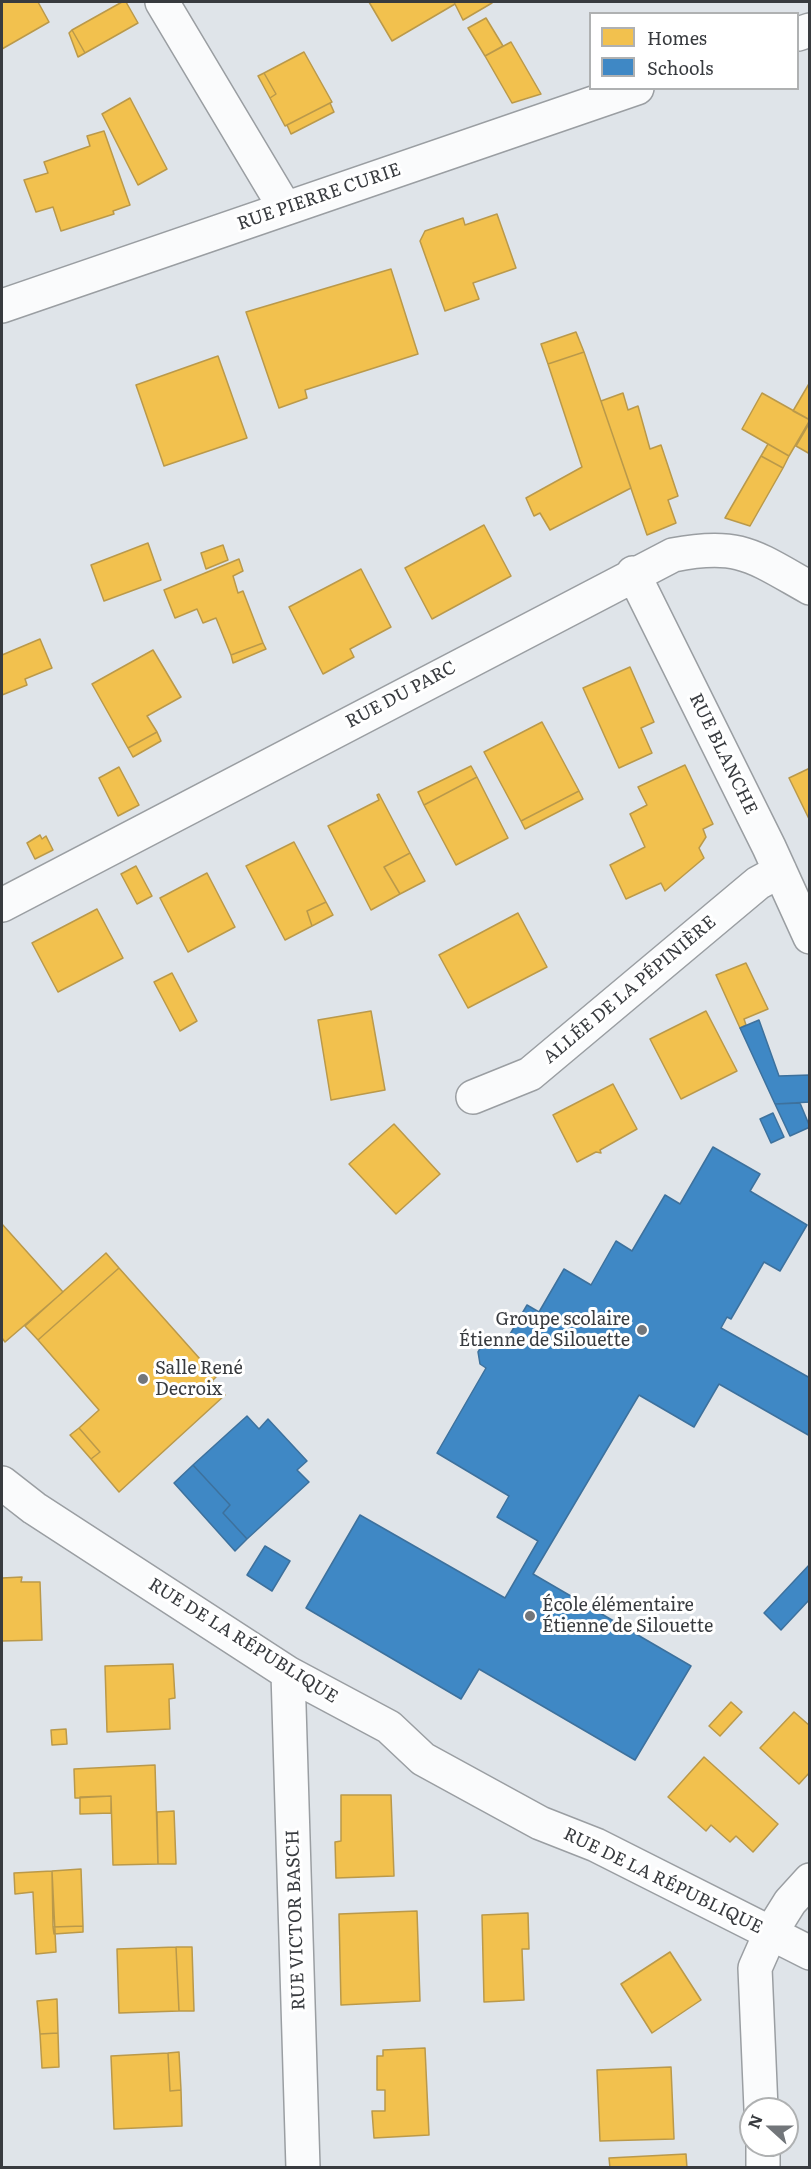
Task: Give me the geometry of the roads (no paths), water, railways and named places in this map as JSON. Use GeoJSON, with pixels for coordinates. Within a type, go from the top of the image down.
{"type":"FeatureCollection","features":[{"type":"Feature","properties":{"kind":"street"},"geometry":{"type":"LineString","coordinates":[[162,2],[285,208]]}},
{"type":"Feature","properties":{"kind":"street","name":"RUE PIERRE CURIE"},"geometry":{"type":"LineString","coordinates":[[2,306],[631,90]]}},
{"type":"Feature","properties":{"kind":"street","name":"RUE DU PARC"},"geometry":{"type":"LineString","coordinates":[[2,905],[633,573],[673,555],[719,548],[738,551],[810,588]]}},
{"type":"Feature","properties":{"kind":"street","name":"RUE BLANCHE"},"geometry":{"type":"LineString","coordinates":[[633,573],[780,871],[810,937]]}},
{"type":"Feature","properties":{"kind":"street","name":"ALLÉE DE LA PÉPINIÈRE"},"geometry":{"type":"LineString","coordinates":[[473,1097],[530,1074],[758,883],[780,871]]}},
{"type":"Feature","properties":{"kind":"street","name":"RUE DE LA RÉPUBLIQUE"},"geometry":{"type":"LineString","coordinates":[[2,1483],[34,1508],[288,1673],[388,1727],[423,1759],[540,1823],[596,1845],[810,1953]]}},
{"type":"Feature","properties":{"kind":"street","name":"RUE VICTOR BASCH"},"geometry":{"type":"LineString","coordinates":[[288,1673],[303,2168]]}},
{"type":"Feature","properties":{"kind":"street"},"geometry":{"type":"LineString","coordinates":[[760,2097],[755,1968],[770,1934],[790,1902],[810,1880]]}},
{"type":"Feature","properties":{"kind":"place","name":"Groupe scolaire Étienne de Silouette"},"geometry":{"type":"Point","coordinates":[642,1330]}},
{"type":"Feature","properties":{"kind":"place","name":"Salle René Decroix"},"geometry":{"type":"Point","coordinates":[143,1379]}},
{"type":"Feature","properties":{"kind":"place","name":"École élémentaire Étienne de Silouette"},"geometry":{"type":"Point","coordinates":[530,1616]}}]}
